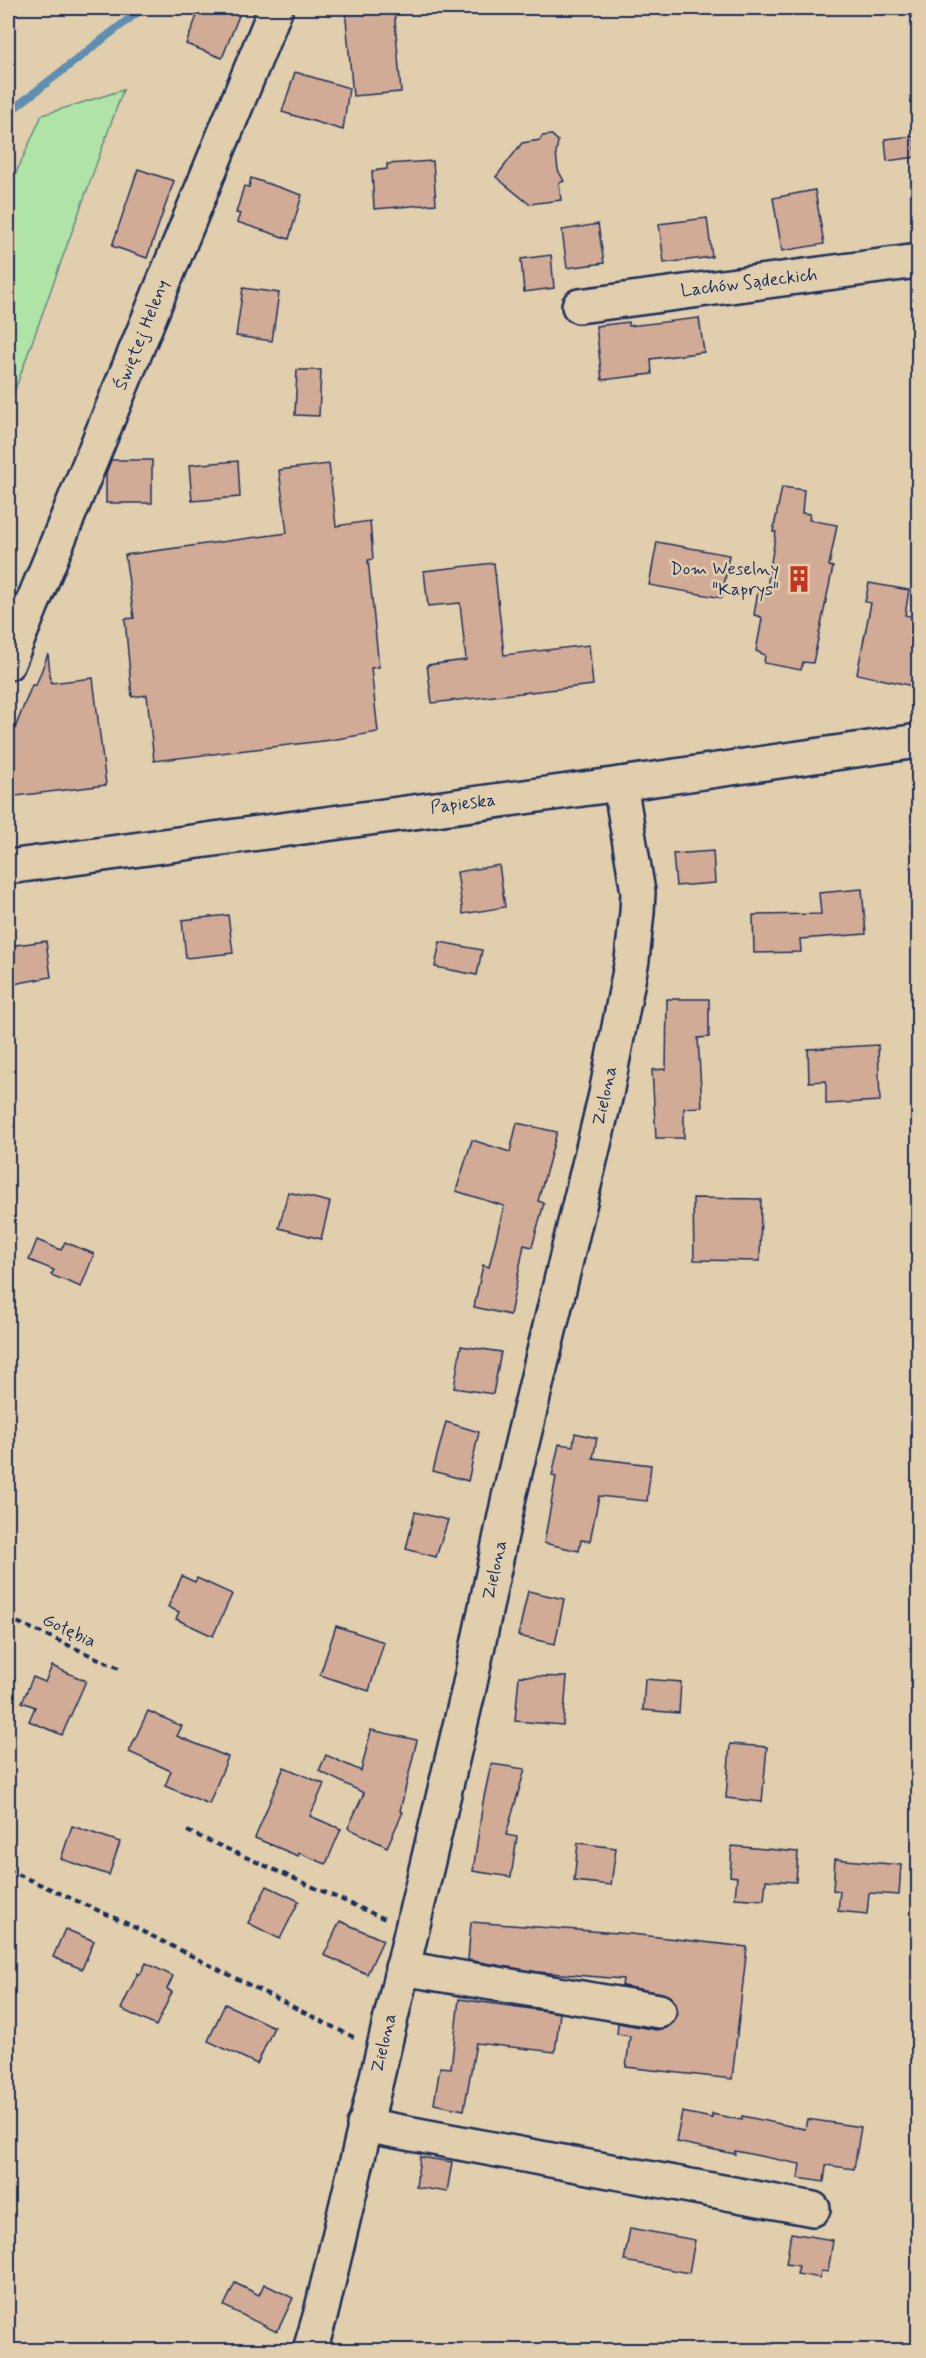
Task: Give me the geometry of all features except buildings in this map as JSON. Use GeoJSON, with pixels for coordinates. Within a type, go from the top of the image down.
{"type":"FeatureCollection","features":[{"type":"Feature","properties":{"kind":"street","name":"Świętej Heleny"},"geometry":{"type":"LineString","coordinates":[[8,663],[276,8]]}},
{"type":"Feature","properties":{"kind":"street","name":"Lachów Sądeckich"},"geometry":{"type":"LineString","coordinates":[[579,306],[918,261]]}},
{"type":"Feature","properties":{"kind":"street","name":"Papieska"},"geometry":{"type":"LineString","coordinates":[[8,867],[918,741]]}},
{"type":"Feature","properties":{"kind":"street","name":"Zielona"},"geometry":{"type":"LineString","coordinates":[[310,2350],[321,2313],[469,1688],[509,1497],[604,1105],[632,960],[638,892],[620,784]]}},
{"type":"Feature","properties":{"kind":"street"},"geometry":{"type":"LineString","coordinates":[[402,1968],[659,2011]]}},
{"type":"Feature","properties":{"kind":"street"},"geometry":{"type":"LineString","coordinates":[[364,2125],[813,2209]]}},
{"type":"Feature","properties":{"kind":"path","name":"Gołębia"},"geometry":{"type":"LineString","coordinates":[[8,1618],[119,1668]]}},
{"type":"Feature","properties":{"kind":"path"},"geometry":{"type":"LineString","coordinates":[[187,1831],[411,1930]]}},
{"type":"Feature","properties":{"kind":"path"},"geometry":{"type":"LineString","coordinates":[[8,1870],[124,1922],[382,2052]]}},
{"type":"Feature","properties":{"kind":"green space"},"geometry":{"type":"Polygon","coordinates":[[[123,90],[8,409],[8,191],[42,115],[123,90]]]}},
{"type":"Feature","properties":{"kind":"waterway"},"geometry":{"type":"LineString","coordinates":[[8,113],[143,8]]}},
{"type":"Feature","properties":{"kind":"place","name":"Dom Weselny \"Kaprys\""},"geometry":{"type":"Point","coordinates":[799,579]}}]}
